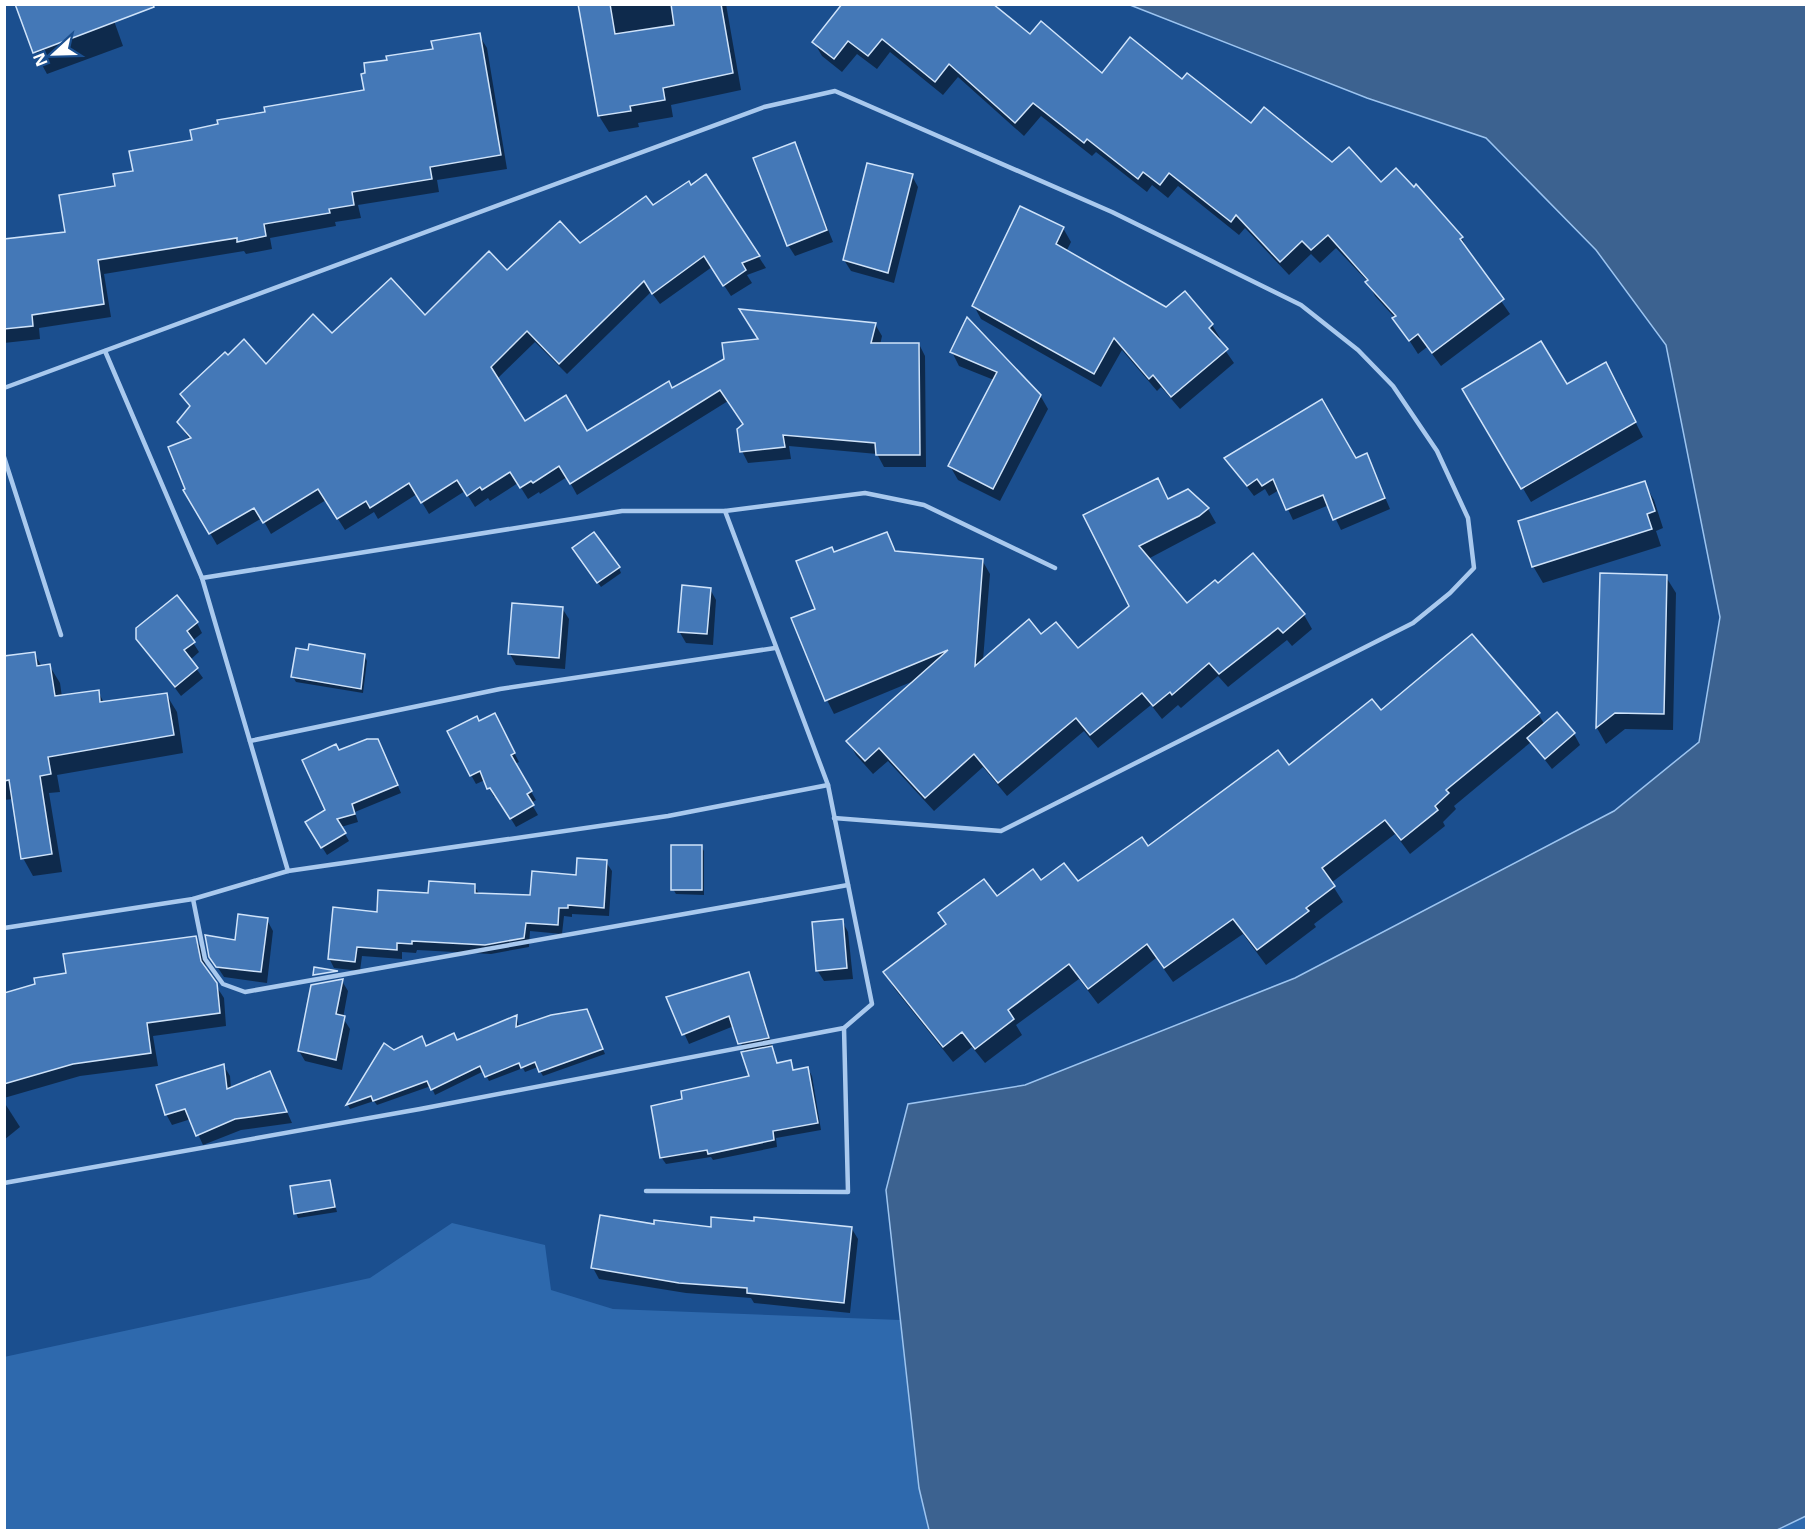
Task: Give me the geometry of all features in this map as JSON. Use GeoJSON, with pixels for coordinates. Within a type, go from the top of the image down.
{"type":"FeatureCollection","features":[{"type":"Feature","properties":{"kind":"lane"},"geometry":{"type":"LineString","coordinates":[[4,388],[764,106],[835,91],[1112,212],[1301,305],[1358,350],[1394,386],[1437,451],[1467,519],[1474,568],[1450,593],[1413,622],[1001,831],[834,818]]}},
{"type":"Feature","properties":{"kind":"lane"},"geometry":{"type":"LineString","coordinates":[[105,351],[202,578],[288,871]]}},
{"type":"Feature","properties":{"kind":"lane"},"geometry":{"type":"LineString","coordinates":[[4,457],[62,635]]}},
{"type":"Feature","properties":{"kind":"lane"},"geometry":{"type":"LineString","coordinates":[[202,578],[622,511],[724,511],[866,493],[924,505],[1055,568]]}},
{"type":"Feature","properties":{"kind":"lane"},"geometry":{"type":"LineString","coordinates":[[4,1183],[420,1109],[844,1028],[872,1004],[828,785],[724,511]]}},
{"type":"Feature","properties":{"kind":"lane"},"geometry":{"type":"LineString","coordinates":[[250,741],[500,689],[776,648]]}},
{"type":"Feature","properties":{"kind":"lane"},"geometry":{"type":"LineString","coordinates":[[4,928],[193,899],[288,871],[668,816],[828,785]]}},
{"type":"Feature","properties":{"kind":"lane"},"geometry":{"type":"LineString","coordinates":[[193,899],[205,959],[223,984],[245,992],[848,885]]}},
{"type":"Feature","properties":{"kind":"lane"},"geometry":{"type":"LineString","coordinates":[[646,1191],[848,1192],[844,1028]]}},
{"type":"Feature","properties":{"kind":"shaded area"},"geometry":{"type":"Polygon","coordinates":[[[1130,5],[1806,5],[1806,1516],[1777,1530],[929,1530],[919,1488],[886,1190],[908,1104],[1025,1085],[1295,978],[1614,811],[1699,742],[1720,617],[1666,345],[1596,250],[1486,138],[1367,98],[1130,5]]]}},
{"type":"Feature","properties":{"kind":"shaded area"},"geometry":{"type":"Polygon","coordinates":[[[452,1223],[545,1245],[551,1290],[613,1309],[900,1320],[919,1488],[929,1530],[5,1530],[4,1357],[370,1278],[452,1223]]]}},
{"type":"Feature","properties":{"kind":"shaded area"},"geometry":{"type":"Polygon","coordinates":[[[1806,1516],[1806,1530],[1777,1530],[1806,1516]]]}},
{"type":"Feature","properties":{"kind":"building"},"geometry":{"type":"Polygon","coordinates":[[[15,4],[153,4],[154,7],[33,53],[15,4]]]}},
{"type":"Feature","properties":{"kind":"building"},"geometry":{"type":"Polygon","coordinates":[[[578,4],[610,4],[615,34],[674,25],[671,4],[721,4],[733,73],[663,88],[665,100],[630,106],[631,111],[598,116],[578,4]]]}},
{"type":"Feature","properties":{"kind":"building"},"geometry":{"type":"Polygon","coordinates":[[[842,4],[993,4],[1030,34],[1041,21],[1102,73],[1130,37],[1182,79],[1187,73],[1251,123],[1264,107],[1332,162],[1349,147],[1381,182],[1396,168],[1414,187],[1416,184],[1463,237],[1460,239],[1504,299],[1432,353],[1418,334],[1409,341],[1392,318],[1396,316],[1365,282],[1368,280],[1328,235],[1311,250],[1302,241],[1280,262],[1236,215],[1231,222],[1169,173],[1160,185],[1143,172],[1138,179],[1087,139],[1084,143],[1033,103],[1015,123],[949,64],[935,82],[882,39],[868,56],[848,41],[834,59],[812,42],[842,4]]]}},
{"type":"Feature","properties":{"kind":"building"},"geometry":{"type":"Polygon","coordinates":[[[480,33],[501,155],[430,167],[432,179],[352,192],[354,205],[329,209],[330,213],[264,224],[266,236],[237,242],[237,238],[98,260],[104,304],[32,315],[33,326],[4,329],[4,239],[65,232],[59,195],[115,186],[113,174],[133,171],[129,151],[192,140],[190,130],[218,124],[217,120],[265,112],[264,107],[364,90],[361,74],[365,73],[364,63],[387,60],[386,56],[433,49],[431,41],[480,33]]]}},
{"type":"Feature","properties":{"kind":"building"},"geometry":{"type":"Polygon","coordinates":[[[795,142],[827,230],[787,246],[753,158],[795,142]]]}},
{"type":"Feature","properties":{"kind":"building"},"geometry":{"type":"Polygon","coordinates":[[[867,163],[913,174],[888,273],[843,260],[867,163]]]}},
{"type":"Feature","properties":{"kind":"building"},"geometry":{"type":"Polygon","coordinates":[[[706,174],[760,256],[742,263],[746,270],[723,286],[704,256],[652,294],[644,281],[559,364],[527,331],[491,367],[525,421],[566,395],[587,431],[669,381],[672,388],[724,359],[722,343],[758,339],[739,309],[876,323],[871,343],[919,343],[920,455],[876,455],[875,443],[783,435],[785,447],[740,452],[737,429],[743,424],[720,390],[570,484],[559,466],[533,483],[531,481],[520,488],[510,472],[482,490],[480,487],[467,496],[457,480],[421,503],[409,483],[370,508],[366,501],[337,519],[318,489],[263,523],[254,508],[209,534],[183,490],[185,489],[168,447],[191,438],[177,422],[190,406],[180,394],[225,352],[228,355],[244,339],[266,364],[313,314],[332,333],[391,278],[425,315],[489,251],[507,270],[560,221],[580,243],[646,196],[653,205],[689,181],[691,185],[706,174]]]}},
{"type":"Feature","properties":{"kind":"building"},"geometry":{"type":"Polygon","coordinates":[[[1020,206],[1064,227],[1056,244],[1166,307],[1185,291],[1213,324],[1209,328],[1228,349],[1171,397],[1153,375],[1149,379],[1114,338],[1094,374],[972,306],[1020,206]]]}},
{"type":"Feature","properties":{"kind":"building"},"geometry":{"type":"Polygon","coordinates":[[[967,317],[1041,395],[993,489],[948,466],[997,372],[950,352],[967,317]]]}},
{"type":"Feature","properties":{"kind":"building"},"geometry":{"type":"Polygon","coordinates":[[[1541,341],[1567,384],[1606,362],[1636,422],[1521,489],[1462,389],[1541,341]]]}},
{"type":"Feature","properties":{"kind":"building"},"geometry":{"type":"Polygon","coordinates":[[[1322,399],[1356,458],[1367,453],[1385,498],[1333,520],[1323,495],[1286,510],[1273,479],[1262,486],[1257,479],[1247,486],[1224,458],[1322,399]]]}},
{"type":"Feature","properties":{"kind":"building"},"geometry":{"type":"Polygon","coordinates":[[[1158,478],[1168,499],[1188,489],[1209,508],[1199,516],[1139,546],[1187,603],[1215,580],[1218,583],[1253,553],[1305,614],[1283,633],[1278,628],[1219,674],[1209,663],[1172,695],[1170,692],[1153,706],[1142,693],[1090,735],[1076,718],[998,783],[974,754],[925,798],[879,748],[865,761],[846,741],[948,650],[825,701],[791,618],[815,609],[796,561],[832,547],[834,552],[887,532],[895,551],[983,559],[975,666],[1029,619],[1041,634],[1056,622],[1078,648],[1129,606],[1083,515],[1158,478]]]}},
{"type":"Feature","properties":{"kind":"building"},"geometry":{"type":"Polygon","coordinates":[[[1645,481],[1655,511],[1647,514],[1652,529],[1532,567],[1518,521],[1645,481]]]}},
{"type":"Feature","properties":{"kind":"building"},"geometry":{"type":"Polygon","coordinates":[[[594,532],[620,567],[597,583],[572,548],[594,532]]]}},
{"type":"Feature","properties":{"kind":"building"},"geometry":{"type":"Polygon","coordinates":[[[1600,573],[1667,575],[1664,714],[1615,713],[1596,728],[1600,573]]]}},
{"type":"Feature","properties":{"kind":"building"},"geometry":{"type":"Polygon","coordinates":[[[682,585],[711,588],[707,634],[678,632],[682,585]]]}},
{"type":"Feature","properties":{"kind":"building"},"geometry":{"type":"Polygon","coordinates":[[[177,595],[198,622],[187,631],[195,642],[184,650],[198,668],[175,687],[136,639],[136,628],[177,595]]]}},
{"type":"Feature","properties":{"kind":"building"},"geometry":{"type":"Polygon","coordinates":[[[512,603],[563,607],[559,658],[508,654],[512,603]]]}},
{"type":"Feature","properties":{"kind":"building"},"geometry":{"type":"Polygon","coordinates":[[[1472,634],[1540,713],[1446,790],[1449,793],[1435,806],[1438,810],[1401,840],[1385,820],[1322,868],[1335,886],[1306,908],[1309,911],[1257,950],[1233,919],[1164,968],[1147,944],[1088,989],[1069,964],[1008,1010],[1014,1019],[975,1049],[962,1032],[943,1047],[883,972],[946,924],[938,913],[984,879],[997,896],[1033,869],[1041,880],[1064,863],[1078,881],[1142,837],[1148,846],[1278,750],[1289,765],[1372,699],[1381,710],[1472,634]]]}},
{"type":"Feature","properties":{"kind":"building"},"geometry":{"type":"Polygon","coordinates":[[[309,644],[365,654],[361,689],[291,677],[296,648],[308,650],[309,644]]]}},
{"type":"Feature","properties":{"kind":"building"},"geometry":{"type":"Polygon","coordinates":[[[35,652],[37,666],[50,664],[55,696],[99,690],[100,702],[167,693],[174,735],[48,757],[51,774],[40,776],[52,854],[21,859],[9,780],[4,781],[4,656],[35,652]]]}},
{"type":"Feature","properties":{"kind":"building"},"geometry":{"type":"Polygon","coordinates":[[[1557,712],[1575,733],[1545,759],[1527,738],[1557,712]]]}},
{"type":"Feature","properties":{"kind":"building"},"geometry":{"type":"Polygon","coordinates":[[[495,713],[515,753],[511,755],[532,791],[527,794],[534,805],[510,819],[490,788],[487,789],[480,771],[470,776],[447,731],[477,716],[479,721],[495,713]]]}},
{"type":"Feature","properties":{"kind":"building"},"geometry":{"type":"Polygon","coordinates":[[[367,739],[378,739],[398,785],[352,804],[355,814],[337,819],[346,833],[321,848],[305,822],[325,810],[302,760],[336,744],[339,750],[367,739]]]}},
{"type":"Feature","properties":{"kind":"building"},"geometry":{"type":"Polygon","coordinates":[[[671,845],[702,845],[702,890],[671,890],[671,845]]]}},
{"type":"Feature","properties":{"kind":"building"},"geometry":{"type":"Polygon","coordinates":[[[577,858],[607,860],[604,908],[568,905],[568,908],[559,908],[558,925],[526,923],[524,938],[485,945],[412,941],[412,944],[397,943],[397,950],[357,947],[355,962],[328,959],[333,907],[377,912],[378,890],[428,893],[429,881],[475,884],[475,893],[530,895],[532,871],[576,875],[577,858]]]}},
{"type":"Feature","properties":{"kind":"building"},"geometry":{"type":"Polygon","coordinates":[[[238,914],[268,918],[261,972],[216,967],[209,957],[205,935],[235,940],[238,914]]]}},
{"type":"Feature","properties":{"kind":"building"},"geometry":{"type":"Polygon","coordinates":[[[843,919],[847,968],[816,971],[812,922],[843,919]]]}},
{"type":"Feature","properties":{"kind":"building"},"geometry":{"type":"Polygon","coordinates":[[[196,936],[201,961],[217,983],[220,1013],[147,1023],[151,1053],[73,1064],[4,1084],[4,993],[35,984],[34,978],[66,973],[63,954],[196,936]]]}},
{"type":"Feature","properties":{"kind":"building"},"geometry":{"type":"Polygon","coordinates":[[[314,967],[338,971],[313,975],[314,967]]]}},
{"type":"Feature","properties":{"kind":"building"},"geometry":{"type":"Polygon","coordinates":[[[749,972],[769,1038],[738,1044],[729,1016],[682,1035],[666,997],[749,972]]]}},
{"type":"Feature","properties":{"kind":"building"},"geometry":{"type":"Polygon","coordinates":[[[343,979],[336,1014],[345,1016],[336,1060],[298,1051],[311,985],[343,979]]]}},
{"type":"Feature","properties":{"kind":"building"},"geometry":{"type":"Polygon","coordinates":[[[587,1009],[603,1049],[539,1072],[535,1062],[521,1068],[519,1063],[485,1077],[480,1066],[431,1090],[427,1081],[373,1101],[371,1096],[346,1105],[384,1043],[394,1050],[422,1036],[426,1046],[454,1033],[457,1040],[517,1015],[516,1027],[551,1015],[587,1009]]]}},
{"type":"Feature","properties":{"kind":"building"},"geometry":{"type":"Polygon","coordinates":[[[772,1046],[777,1063],[791,1060],[793,1070],[808,1067],[818,1123],[773,1131],[774,1140],[708,1154],[707,1150],[660,1158],[651,1106],[682,1099],[681,1091],[749,1076],[741,1052],[772,1046]]]}},
{"type":"Feature","properties":{"kind":"building"},"geometry":{"type":"Polygon","coordinates":[[[224,1064],[227,1089],[270,1071],[287,1112],[235,1119],[196,1136],[185,1109],[165,1115],[156,1085],[224,1064]]]}},
{"type":"Feature","properties":{"kind":"building"},"geometry":{"type":"Polygon","coordinates":[[[330,1180],[335,1207],[294,1214],[290,1186],[330,1180]]]}},
{"type":"Feature","properties":{"kind":"building"},"geometry":{"type":"Polygon","coordinates":[[[600,1215],[654,1224],[654,1220],[711,1227],[711,1217],[754,1221],[754,1217],[852,1227],[844,1303],[747,1293],[747,1288],[679,1283],[591,1268],[600,1215]]]}}]}
